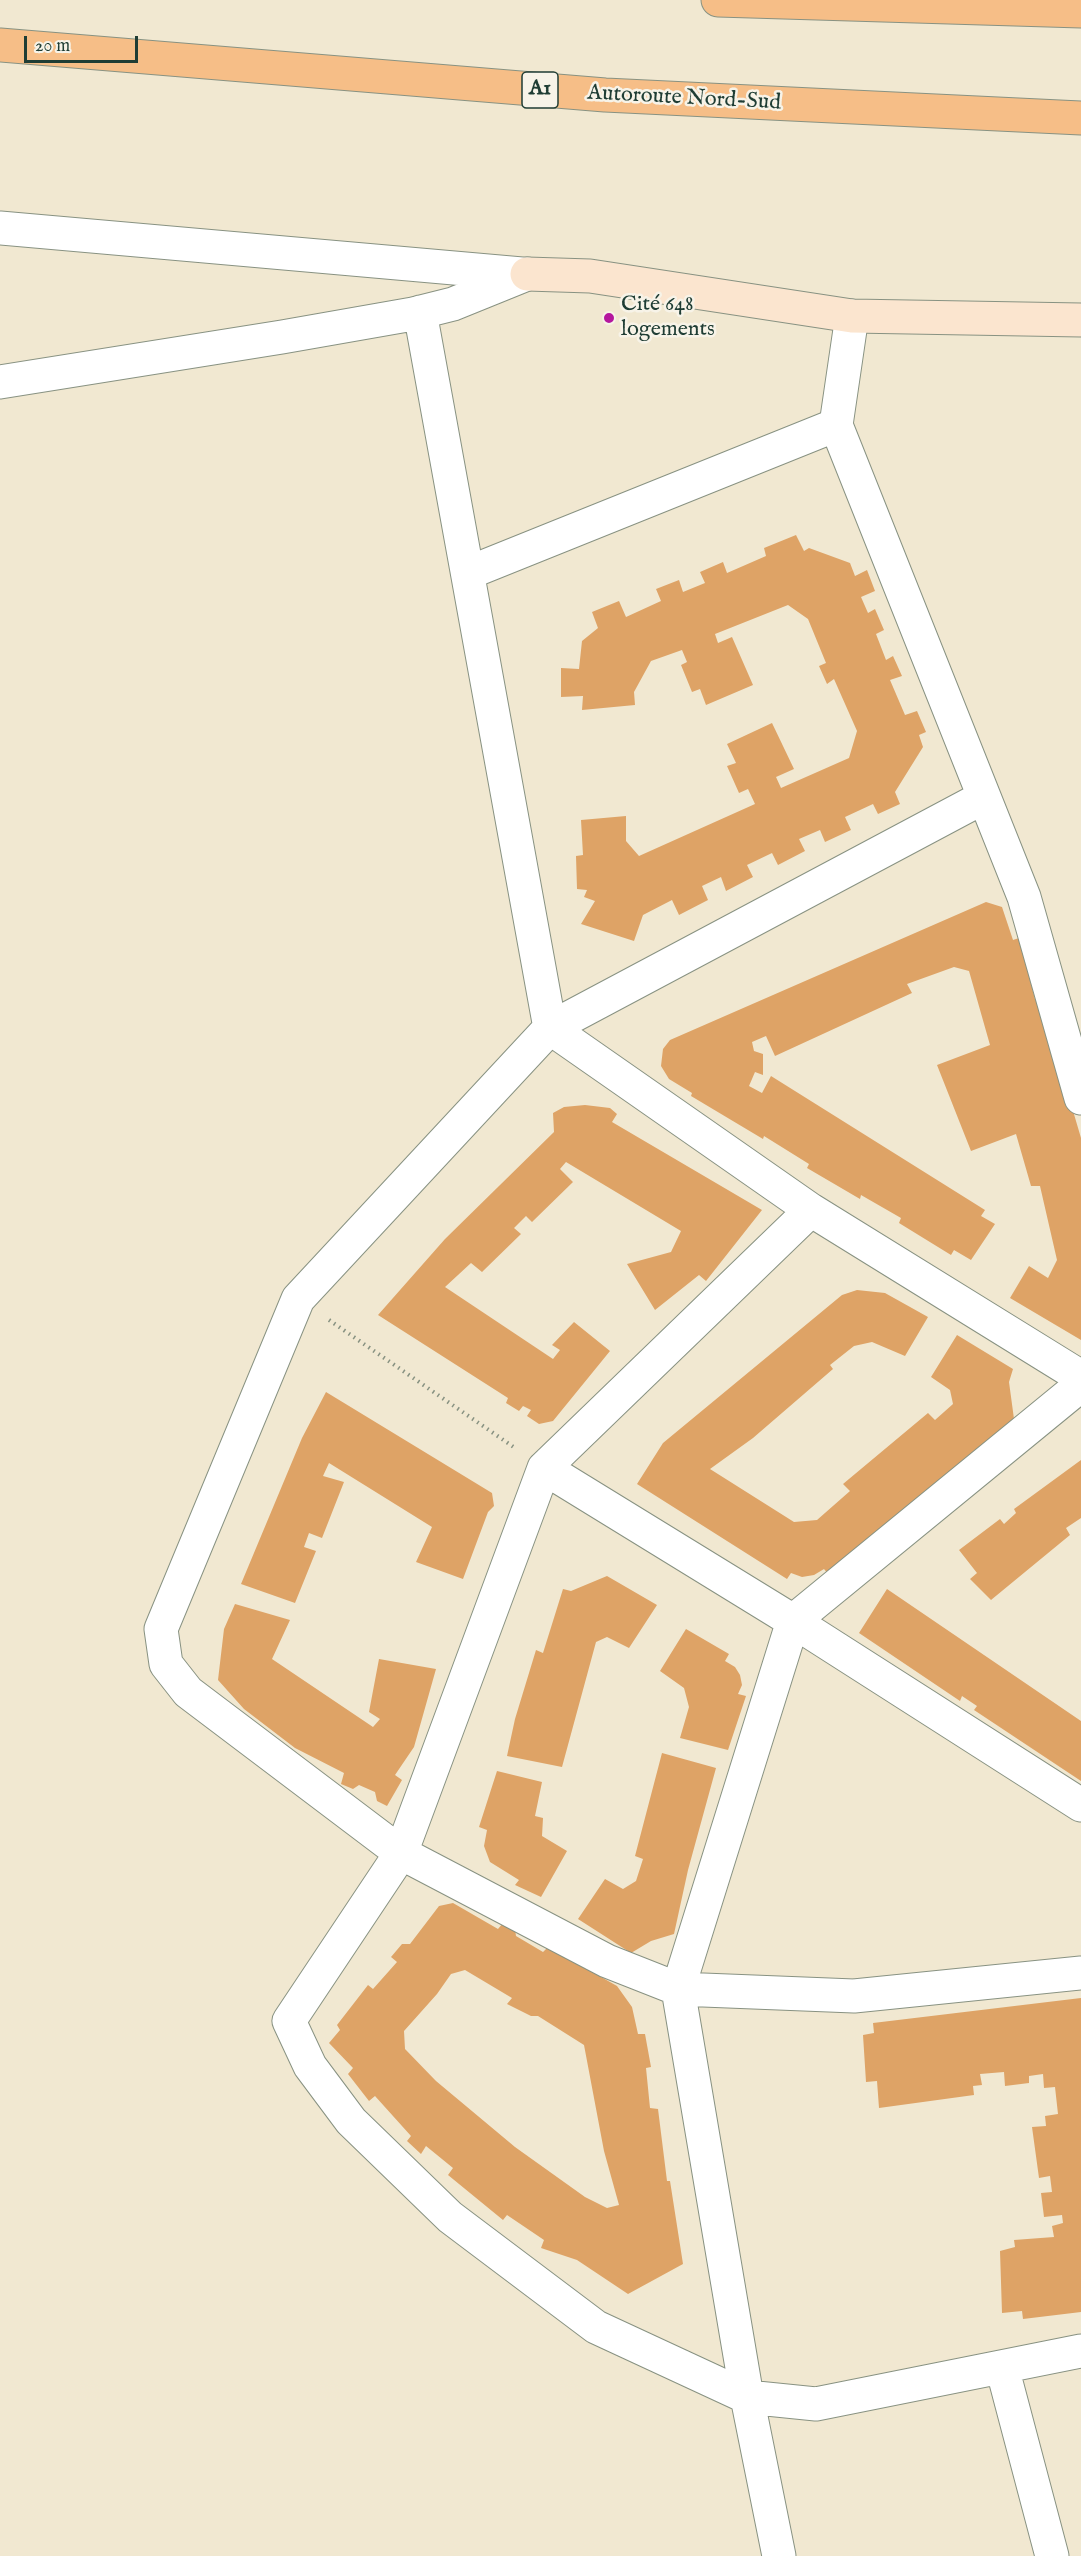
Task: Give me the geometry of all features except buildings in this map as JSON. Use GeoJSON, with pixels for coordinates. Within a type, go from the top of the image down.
{"type":"FeatureCollection","features":[{"type":"Feature","properties":{"kind":"highway"},"geometry":{"type":"LineString","coordinates":[[718,0],[1081,11]]}},
{"type":"Feature","properties":{"kind":"highway","name":"Autoroute Nord-Sud"},"geometry":{"type":"LineString","coordinates":[[0,45],[605,95],[1081,118]]}},
{"type":"Feature","properties":{"kind":"street"},"geometry":{"type":"LineString","coordinates":[[0,228],[527,274],[590,276],[852,316],[1081,320]]}},
{"type":"Feature","properties":{"kind":"street"},"geometry":{"type":"LineString","coordinates":[[0,382],[282,337],[420,312],[453,304],[527,274]]}},
{"type":"Feature","properties":{"kind":"street"},"geometry":{"type":"LineString","coordinates":[[420,312],[550,1028],[812,1210],[1081,1377]]}},
{"type":"Feature","properties":{"kind":"street"},"geometry":{"type":"LineString","coordinates":[[852,316],[836,425],[1024,897],[1081,1098]]}},
{"type":"Feature","properties":{"kind":"street"},"geometry":{"type":"LineString","coordinates":[[468,573],[836,425]]}},
{"type":"Feature","properties":{"kind":"street"},"geometry":{"type":"LineString","coordinates":[[984,797],[550,1028],[298,1299],[161,1629],[166,1664],[188,1692],[401,1853],[607,1961],[678,1989],[854,1996],[1081,1973]]}},
{"type":"Feature","properties":{"kind":"street"},"geometry":{"type":"LineString","coordinates":[[812,1210],[544,1468],[401,1853],[289,2021],[310,2066],[351,2121],[450,2217],[596,2327],[747,2397],[816,2404],[1081,2351]]}},
{"type":"Feature","properties":{"kind":"street"},"geometry":{"type":"LineString","coordinates":[[778,2556],[747,2397],[678,1989],[793,1621],[1081,1385]]}},
{"type":"Feature","properties":{"kind":"street"},"geometry":{"type":"LineString","coordinates":[[544,1468],[793,1621],[1081,1805]]}},
{"type":"Feature","properties":{"kind":"street"},"geometry":{"type":"LineString","coordinates":[[1002,2367],[1052,2556]]}},
{"type":"Feature","properties":{"kind":"path"},"geometry":{"type":"LineString","coordinates":[[298,1299],[544,1468]]}},
{"type":"Feature","properties":{"kind":"place","name":"Cité 648 logements"},"geometry":{"type":"Point","coordinates":[609,318]}}]}
